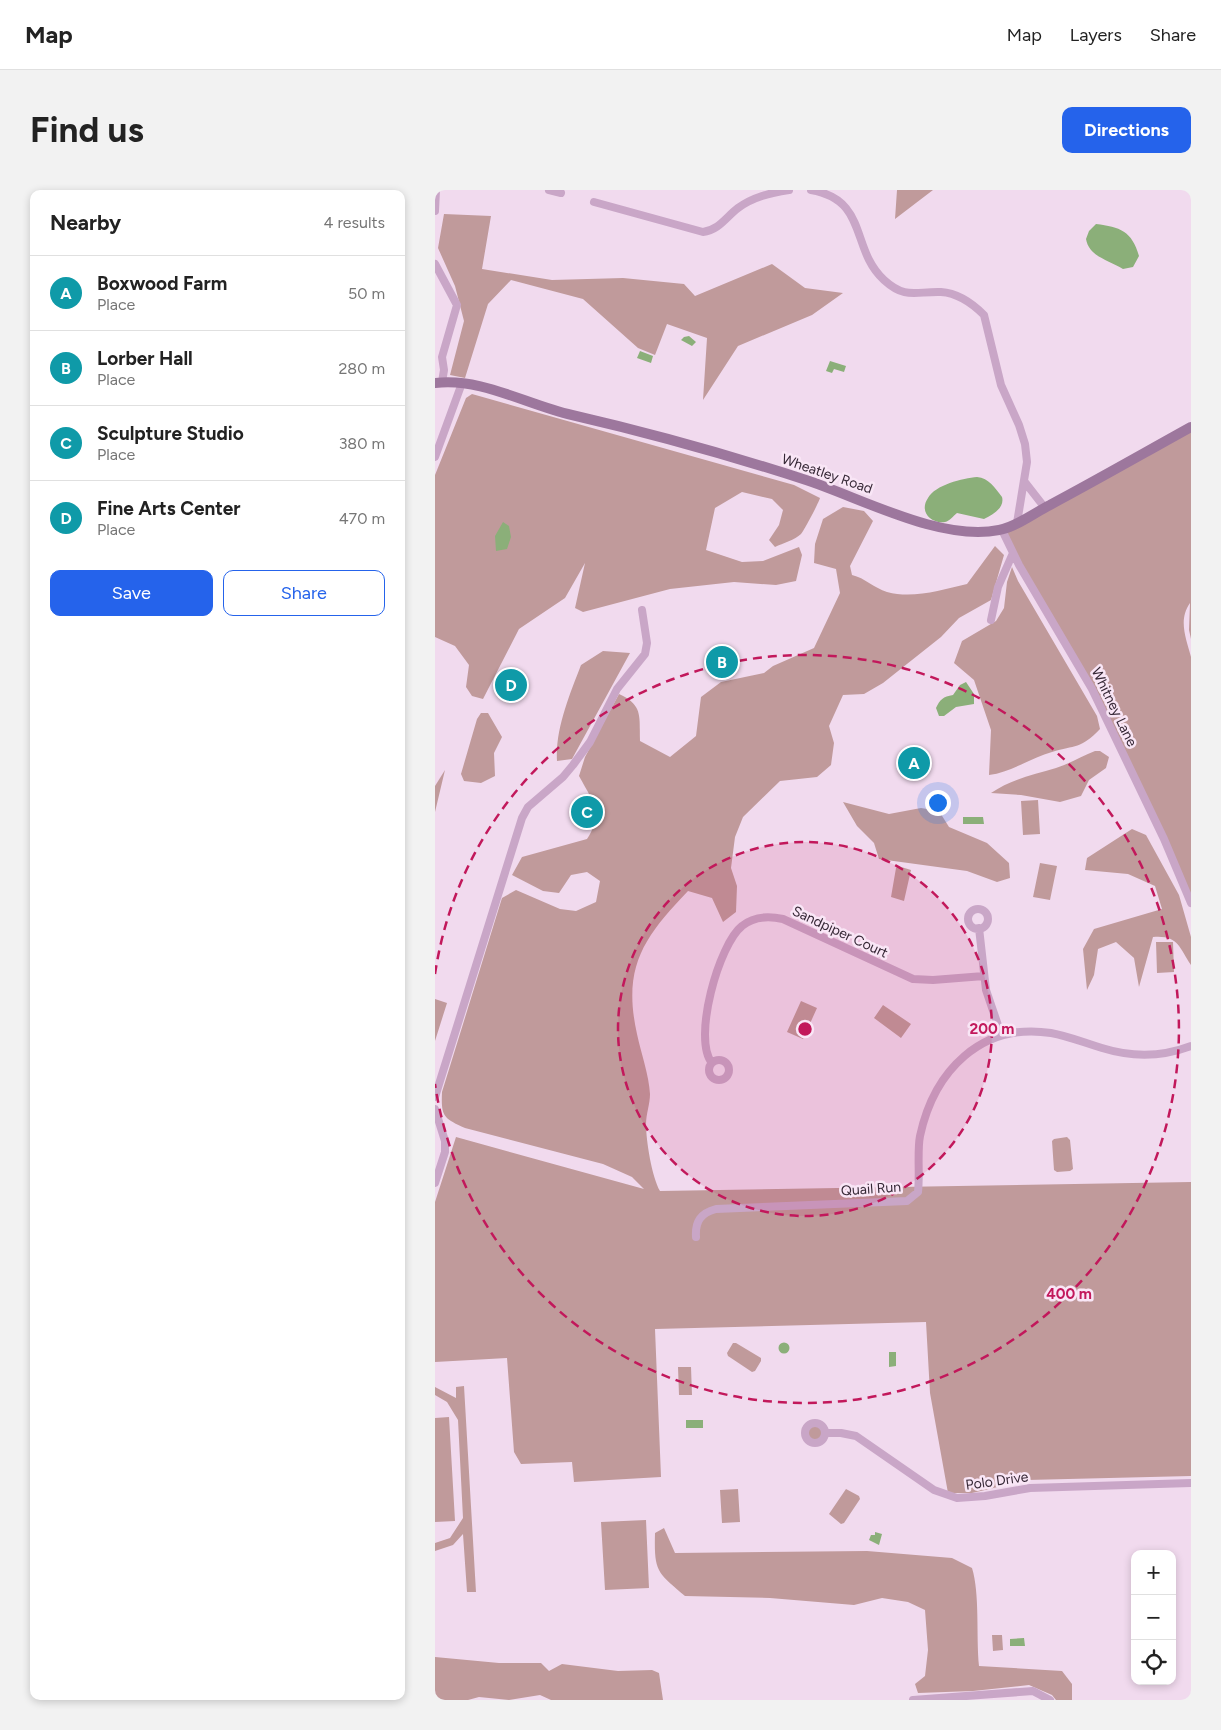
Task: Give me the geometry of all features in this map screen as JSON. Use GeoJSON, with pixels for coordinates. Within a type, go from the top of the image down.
{"type":"FeatureCollection","features":[{"type":"Feature","properties":{"kind":"main road","name":"Wheatley Road"},"geometry":{"type":"LineString","coordinates":[[439,383],[462,383],[561,413],[627,428],[752,463],[932,525],[962,532],[1002,530],[1191,427]]}},
{"type":"Feature","properties":{"kind":"street"},"geometry":{"type":"LineString","coordinates":[[435,211],[436,190]]}},
{"type":"Feature","properties":{"kind":"street"},"geometry":{"type":"LineString","coordinates":[[549,190],[561,193]]}},
{"type":"Feature","properties":{"kind":"street"},"geometry":{"type":"LineString","coordinates":[[594,202],[703,232],[711,231],[738,208],[751,200],[769,193],[789,190]]}},
{"type":"Feature","properties":{"kind":"street"},"geometry":{"type":"LineString","coordinates":[[811,190],[835,198],[849,211],[871,264],[879,275],[896,289],[921,295],[949,294],[976,307],[984,315],[1001,385],[1019,425],[1025,444],[1027,462],[1017,523]]}},
{"type":"Feature","properties":{"kind":"street"},"geometry":{"type":"LineString","coordinates":[[435,264],[457,305],[442,357],[439,383]]}},
{"type":"Feature","properties":{"kind":"street"},"geometry":{"type":"LineString","coordinates":[[435,457],[462,383]]}},
{"type":"Feature","properties":{"kind":"street"},"geometry":{"type":"LineString","coordinates":[[1024,481],[1045,508]]}},
{"type":"Feature","properties":{"kind":"street","name":"Whitney Lane"},"geometry":{"type":"LineString","coordinates":[[1002,530],[1013,553],[1092,689],[1164,839],[1191,903]]}},
{"type":"Feature","properties":{"kind":"street"},"geometry":{"type":"LineString","coordinates":[[991,620],[998,587],[1013,553]]}},
{"type":"Feature","properties":{"kind":"street"},"geometry":{"type":"LineString","coordinates":[[435,1098],[522,818],[528,807],[563,777],[573,765],[590,742],[617,689],[645,654],[647,643],[642,610]]}},
{"type":"Feature","properties":{"kind":"street","name":"Sandpiper Court"},"geometry":{"type":"LineString","coordinates":[[712,1063],[708,1058],[706,1047],[706,1023],[712,987],[733,935],[742,926],[754,919],[771,917],[783,919],[913,979],[933,980],[984,976]]}},
{"type":"Feature","properties":{"kind":"street"},"geometry":{"type":"LineString","coordinates":[[979,928],[986,990],[1001,1034]]}},
{"type":"Feature","properties":{"kind":"street","name":"Quail Run"},"geometry":{"type":"LineString","coordinates":[[696,1237],[697,1222],[702,1215],[716,1209],[907,1200],[918,1192],[920,1138],[935,1092],[955,1064],[970,1051],[1001,1034],[1050,1033],[1130,1054],[1169,1053],[1191,1046]]}},
{"type":"Feature","properties":{"kind":"street"},"geometry":{"type":"LineString","coordinates":[[435,1183],[445,1152],[445,1141],[436,1114]]}},
{"type":"Feature","properties":{"kind":"street","name":"Polo Drive"},"geometry":{"type":"LineString","coordinates":[[825,1433],[841,1433],[856,1436],[934,1490],[957,1498],[985,1496],[1030,1488],[1191,1483]]}},
{"type":"Feature","properties":{"kind":"street"},"geometry":{"type":"LineString","coordinates":[[913,1700],[1033,1691],[1050,1700]]}},
{"type":"Feature","properties":{"kind":"shaded area"},"geometry":{"type":"Polygon","coordinates":[[[897,190],[933,190],[895,219],[897,190]]]}},
{"type":"Feature","properties":{"kind":"shaded area"},"geometry":{"type":"Polygon","coordinates":[[[444,214],[491,216],[482,269],[552,280],[623,278],[684,284],[695,296],[772,264],[805,288],[843,293],[812,315],[738,346],[703,400],[707,338],[667,324],[655,355],[638,348],[583,299],[511,280],[488,304],[465,378],[450,375],[464,321],[455,286],[438,248],[444,214]]]}},
{"type":"Feature","properties":{"kind":"shaded area"},"geometry":{"type":"Polygon","coordinates":[[[1096,224],[1118,229],[1129,236],[1139,256],[1133,267],[1123,269],[1091,250],[1086,239],[1089,231],[1096,224]]]}},
{"type":"Feature","properties":{"kind":"shaded area"},"geometry":{"type":"Polygon","coordinates":[[[689,336],[696,342],[692,346],[681,340],[689,336]]]}},
{"type":"Feature","properties":{"kind":"shaded area"},"geometry":{"type":"Polygon","coordinates":[[[640,351],[653,356],[651,363],[637,358],[640,351]]]}},
{"type":"Feature","properties":{"kind":"shaded area"},"geometry":{"type":"Polygon","coordinates":[[[830,361],[846,366],[844,372],[834,369],[832,373],[826,371],[830,361]]]}},
{"type":"Feature","properties":{"kind":"shaded area"},"geometry":{"type":"Polygon","coordinates":[[[472,394],[794,485],[820,498],[801,534],[775,547],[769,540],[779,525],[783,510],[772,499],[742,492],[715,508],[706,550],[742,562],[763,561],[799,547],[802,555],[796,581],[776,585],[734,582],[670,589],[583,612],[575,608],[585,563],[565,598],[519,629],[483,699],[472,696],[466,687],[469,665],[455,646],[435,637],[435,475],[466,398],[472,394]]]}},
{"type":"Feature","properties":{"kind":"shaded area"},"geometry":{"type":"Polygon","coordinates":[[[1191,426],[1191,639],[1189,630],[1190,603],[1184,616],[1184,629],[1191,657],[1191,903],[1092,689],[1002,530],[1191,426]]]}},
{"type":"Feature","properties":{"kind":"shaded area"},"geometry":{"type":"Polygon","coordinates":[[[977,477],[988,481],[1002,497],[1002,505],[994,513],[984,519],[957,513],[945,522],[935,521],[927,516],[925,512],[926,503],[928,498],[937,489],[957,481],[977,477]]]}},
{"type":"Feature","properties":{"kind":"shaded area"},"geometry":{"type":"Polygon","coordinates":[[[843,507],[864,511],[873,521],[850,566],[852,575],[887,592],[907,595],[917,594],[967,584],[995,546],[1004,555],[991,600],[959,618],[941,637],[883,683],[864,694],[843,695],[829,726],[834,743],[831,765],[817,777],[780,781],[743,817],[735,837],[731,868],[737,886],[736,912],[723,922],[712,898],[688,891],[659,923],[649,939],[640,955],[632,990],[637,1034],[649,1087],[650,1098],[646,1131],[654,1177],[660,1191],[1191,1182],[1191,1476],[1027,1480],[972,1493],[948,1493],[930,1393],[926,1322],[655,1329],[661,1477],[574,1482],[572,1462],[521,1464],[514,1452],[507,1358],[435,1362],[435,1202],[456,1137],[644,1189],[632,1177],[603,1164],[465,1128],[448,1119],[443,1111],[442,1092],[502,898],[516,890],[560,909],[576,911],[596,902],[600,881],[587,872],[571,875],[559,893],[543,891],[512,875],[522,857],[587,839],[595,822],[595,814],[592,800],[579,776],[585,757],[619,694],[627,698],[636,708],[640,719],[640,741],[670,757],[696,736],[701,697],[721,682],[764,673],[773,666],[814,648],[840,593],[836,569],[814,563],[815,544],[823,519],[843,507]]]}},
{"type":"Feature","properties":{"kind":"shaded area"},"geometry":{"type":"Polygon","coordinates":[[[503,522],[509,526],[511,537],[507,549],[496,551],[495,536],[503,522]]]}},
{"type":"Feature","properties":{"kind":"shaded area"},"geometry":{"type":"Polygon","coordinates":[[[1012,567],[1018,581],[1097,716],[1100,729],[1083,743],[989,775],[991,730],[974,680],[954,663],[962,641],[996,621],[1004,608],[1007,582],[1012,567]]]}},
{"type":"Feature","properties":{"kind":"shaded area"},"geometry":{"type":"Polygon","coordinates":[[[603,651],[630,653],[572,759],[557,761],[558,737],[561,724],[581,665],[603,651]]]}},
{"type":"Feature","properties":{"kind":"shaded area"},"geometry":{"type":"Polygon","coordinates":[[[966,682],[974,694],[974,704],[956,707],[944,716],[939,716],[936,708],[941,700],[953,695],[960,685],[966,682]]]}},
{"type":"Feature","properties":{"kind":"shaded area"},"geometry":{"type":"Polygon","coordinates":[[[481,713],[488,713],[502,737],[494,753],[495,776],[481,783],[464,781],[461,774],[477,719],[481,713]]]}},
{"type":"Feature","properties":{"kind":"shaded area"},"geometry":{"type":"Polygon","coordinates":[[[1095,751],[1100,751],[1109,757],[1106,768],[1089,780],[1081,796],[1060,802],[1021,795],[991,793],[1014,781],[1061,766],[1095,751]]]}},
{"type":"Feature","properties":{"kind":"shaded area"},"geometry":{"type":"Polygon","coordinates":[[[445,770],[435,812],[435,786],[445,770]]]}},
{"type":"Feature","properties":{"kind":"shaded area"},"geometry":{"type":"Polygon","coordinates":[[[1038,800],[1040,834],[1023,835],[1021,801],[1038,800]]]}},
{"type":"Feature","properties":{"kind":"shaded area"},"geometry":{"type":"Polygon","coordinates":[[[843,802],[889,814],[921,808],[939,811],[949,827],[987,843],[1009,863],[1010,878],[997,882],[967,871],[879,859],[874,843],[857,826],[843,802]]]}},
{"type":"Feature","properties":{"kind":"shaded area"},"geometry":{"type":"Polygon","coordinates":[[[963,817],[983,817],[984,824],[963,824],[963,817]]]}},
{"type":"Feature","properties":{"kind":"shaded area"},"geometry":{"type":"Polygon","coordinates":[[[1132,829],[1146,835],[1179,895],[1191,937],[1191,965],[1173,940],[1153,937],[1139,987],[1134,958],[1116,942],[1098,949],[1094,975],[1087,990],[1083,949],[1094,929],[1162,909],[1155,886],[1128,874],[1085,870],[1087,858],[1132,829]]]}},
{"type":"Feature","properties":{"kind":"shaded area"},"geometry":{"type":"Polygon","coordinates":[[[1040,863],[1057,866],[1050,900],[1033,897],[1040,863]]]}},
{"type":"Feature","properties":{"kind":"shaded area"},"geometry":{"type":"Polygon","coordinates":[[[898,866],[911,870],[904,901],[891,897],[896,868],[898,866]]]}},
{"type":"Feature","properties":{"kind":"shaded area"},"geometry":{"type":"Polygon","coordinates":[[[1156,942],[1173,942],[1174,972],[1157,973],[1156,942]]]}},
{"type":"Feature","properties":{"kind":"shaded area"},"geometry":{"type":"Polygon","coordinates":[[[435,999],[447,1003],[435,1041],[435,999]]]}},
{"type":"Feature","properties":{"kind":"shaded area"},"geometry":{"type":"Polygon","coordinates":[[[801,1001],[817,1008],[803,1039],[787,1032],[801,1001]]]}},
{"type":"Feature","properties":{"kind":"shaded area"},"geometry":{"type":"Polygon","coordinates":[[[883,1005],[911,1024],[901,1038],[874,1018],[883,1005]]]}},
{"type":"Feature","properties":{"kind":"shaded area"},"geometry":{"type":"Polygon","coordinates":[[[1067,1137],[1070,1140],[1073,1169],[1057,1172],[1054,1170],[1052,1141],[1067,1137]]]}},
{"type":"Feature","properties":{"kind":"shaded area"},"geometry":{"type":"Polygon","coordinates":[[[784,1342],[790,1348],[784,1354],[778,1348],[784,1342]]]}},
{"type":"Feature","properties":{"kind":"shaded area"},"geometry":{"type":"Polygon","coordinates":[[[733,1343],[761,1358],[755,1371],[752,1372],[728,1356],[727,1353],[733,1343]]]}},
{"type":"Feature","properties":{"kind":"shaded area"},"geometry":{"type":"Polygon","coordinates":[[[889,1352],[896,1352],[896,1366],[889,1367],[889,1352]]]}},
{"type":"Feature","properties":{"kind":"shaded area"},"geometry":{"type":"Polygon","coordinates":[[[678,1367],[691,1367],[692,1395],[679,1395],[678,1367]]]}},
{"type":"Feature","properties":{"kind":"shaded area"},"geometry":{"type":"Polygon","coordinates":[[[464,1386],[476,1592],[467,1592],[463,1534],[453,1545],[435,1551],[435,1543],[450,1538],[463,1518],[458,1420],[447,1402],[435,1395],[435,1387],[456,1398],[456,1387],[464,1386]]]}},
{"type":"Feature","properties":{"kind":"shaded area"},"geometry":{"type":"Polygon","coordinates":[[[449,1417],[455,1521],[435,1522],[435,1418],[449,1417]]]}},
{"type":"Feature","properties":{"kind":"shaded area"},"geometry":{"type":"Polygon","coordinates":[[[686,1420],[703,1420],[703,1428],[686,1428],[686,1420]]]}},
{"type":"Feature","properties":{"kind":"shaded area"},"geometry":{"type":"Polygon","coordinates":[[[815,1424],[821,1427],[824,1433],[821,1439],[815,1442],[809,1439],[806,1433],[809,1427],[815,1424]]]}},
{"type":"Feature","properties":{"kind":"shaded area"},"geometry":{"type":"Polygon","coordinates":[[[738,1489],[740,1522],[722,1523],[720,1490],[738,1489]]]}},
{"type":"Feature","properties":{"kind":"shaded area"},"geometry":{"type":"Polygon","coordinates":[[[846,1489],[859,1496],[860,1499],[844,1523],[841,1524],[829,1514],[846,1489]]]}},
{"type":"Feature","properties":{"kind":"shaded area"},"geometry":{"type":"Polygon","coordinates":[[[646,1520],[649,1588],[605,1590],[601,1522],[646,1520]]]}},
{"type":"Feature","properties":{"kind":"shaded area"},"geometry":{"type":"Polygon","coordinates":[[[664,1528],[675,1553],[867,1551],[952,1558],[972,1568],[977,1603],[979,1666],[1062,1671],[1072,1684],[1072,1700],[1056,1700],[1052,1695],[1029,1685],[973,1691],[918,1693],[915,1684],[925,1676],[928,1650],[925,1610],[908,1602],[882,1598],[854,1605],[770,1598],[685,1596],[668,1582],[657,1564],[655,1533],[664,1528]]]}},
{"type":"Feature","properties":{"kind":"shaded area"},"geometry":{"type":"Polygon","coordinates":[[[875,1532],[882,1534],[879,1545],[869,1540],[871,1535],[875,1535],[875,1532]]]}},
{"type":"Feature","properties":{"kind":"shaded area"},"geometry":{"type":"Polygon","coordinates":[[[992,1635],[1002,1635],[1003,1650],[993,1651],[992,1635]]]}},
{"type":"Feature","properties":{"kind":"shaded area"},"geometry":{"type":"Polygon","coordinates":[[[1024,1638],[1025,1646],[1010,1646],[1010,1639],[1024,1638]]]}},
{"type":"Feature","properties":{"kind":"shaded area"},"geometry":{"type":"Polygon","coordinates":[[[435,1657],[499,1663],[541,1663],[549,1671],[562,1664],[618,1671],[652,1670],[659,1673],[663,1700],[551,1700],[540,1695],[509,1700],[479,1697],[468,1700],[435,1700],[435,1657]]]}},
{"type":"Feature","properties":{"kind":"place","name":"Lorber Hall"},"geometry":{"type":"Point","coordinates":[722,662]}},
{"type":"Feature","properties":{"kind":"place","name":"Fine Arts Center"},"geometry":{"type":"Point","coordinates":[511,685]}},
{"type":"Feature","properties":{"kind":"place","name":"Boxwood Farm"},"geometry":{"type":"Point","coordinates":[914,763]}},
{"type":"Feature","properties":{"kind":"place","name":"Sculpture Studio"},"geometry":{"type":"Point","coordinates":[587,812]}}]}
